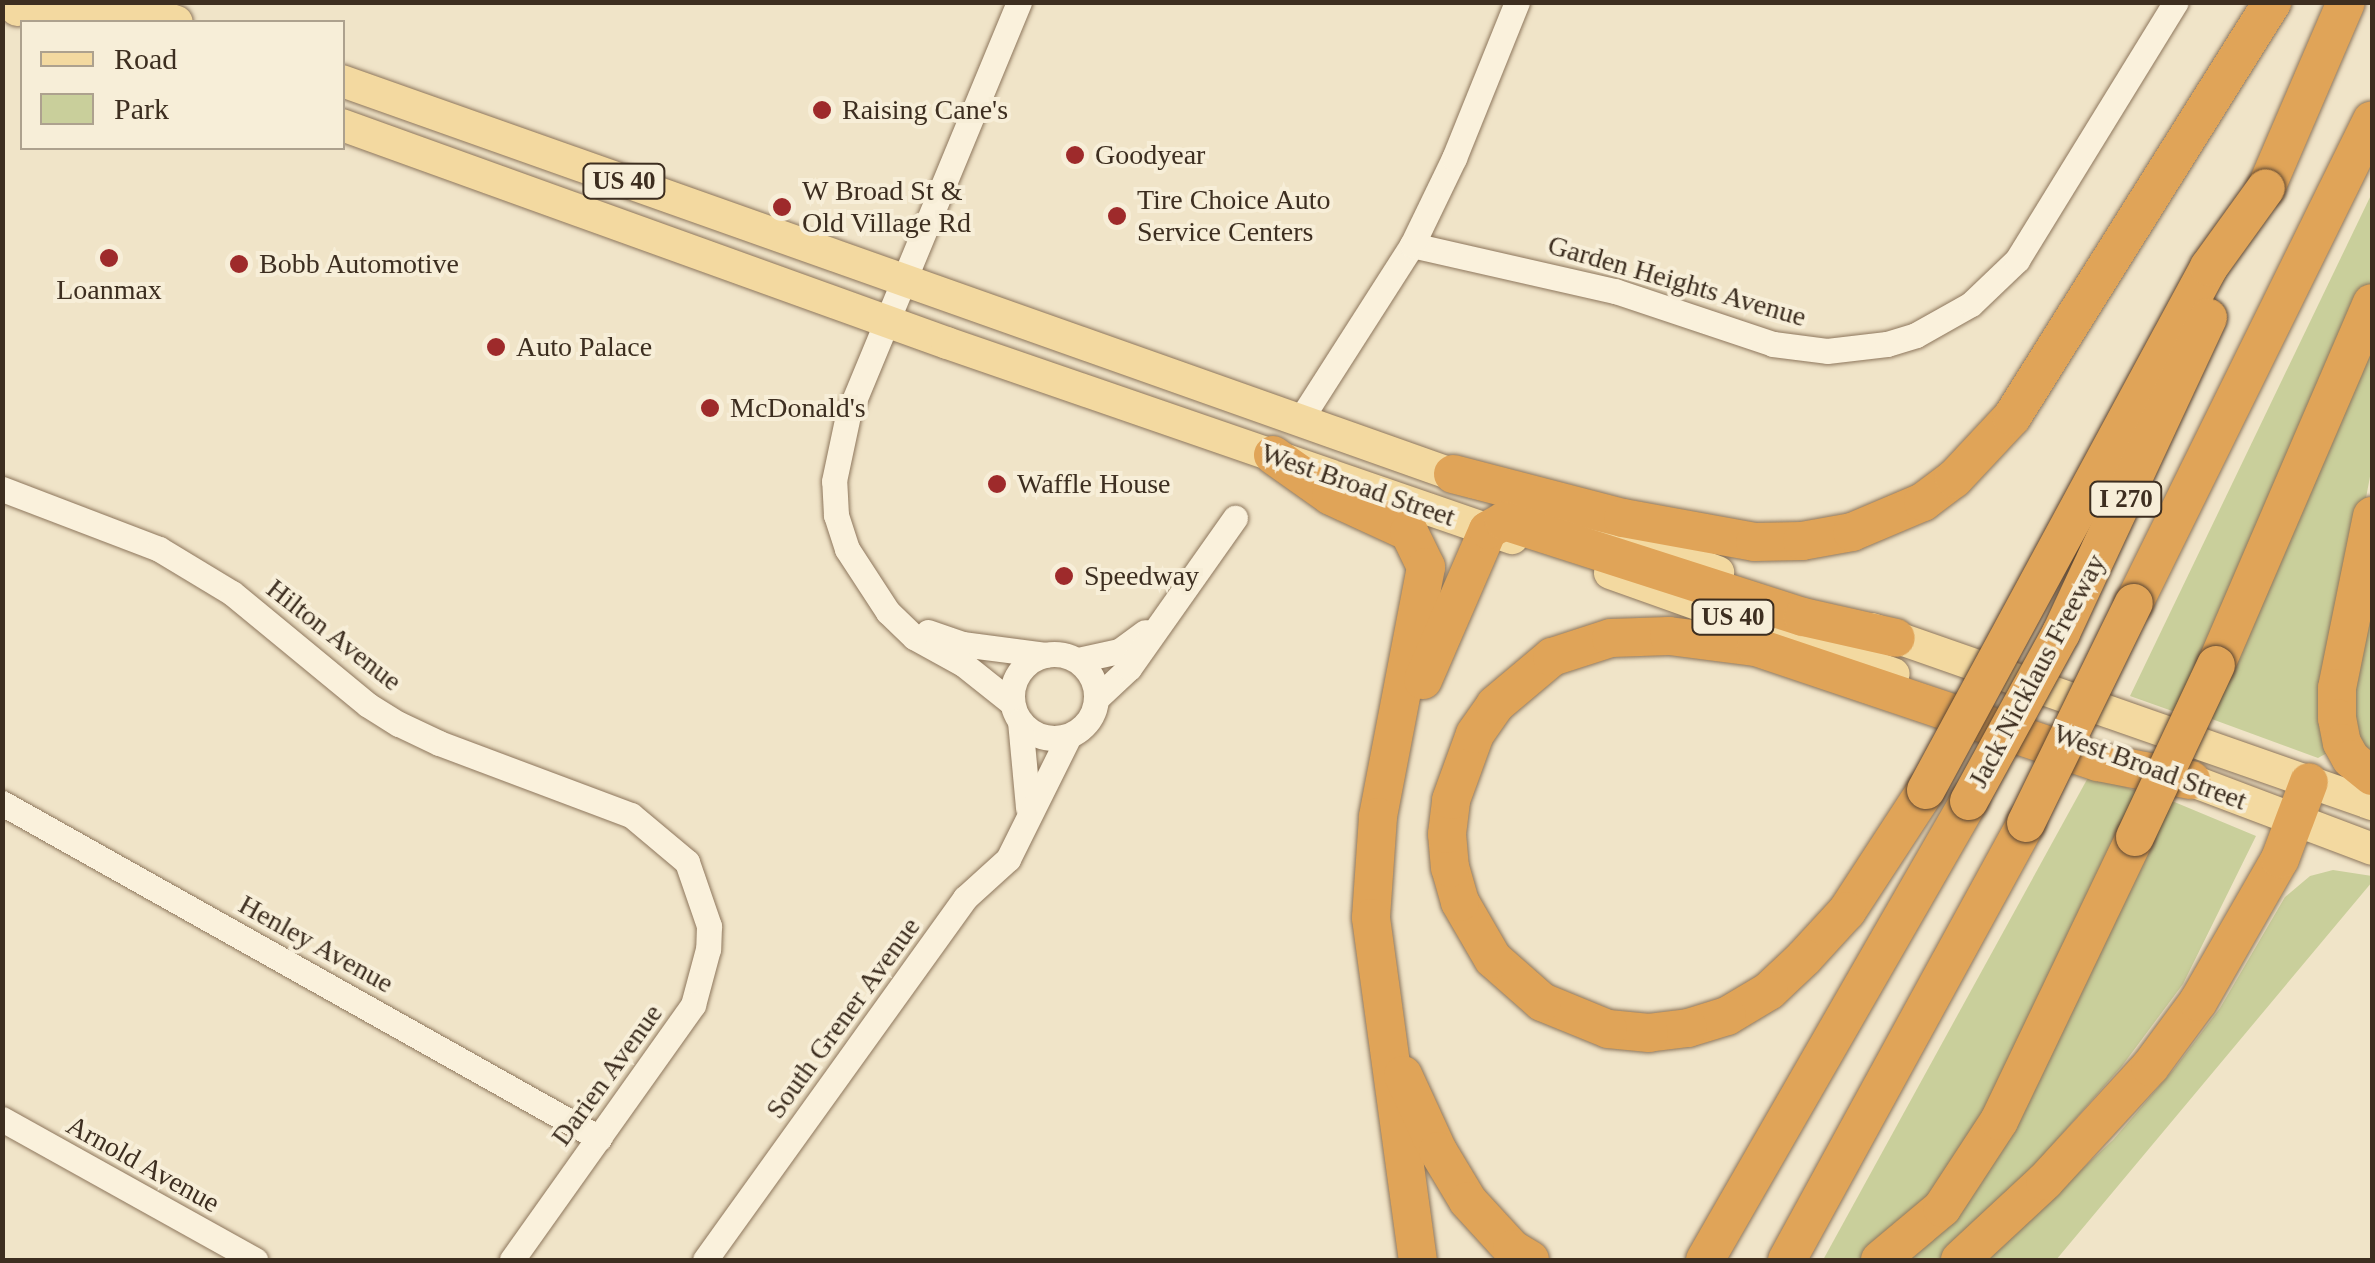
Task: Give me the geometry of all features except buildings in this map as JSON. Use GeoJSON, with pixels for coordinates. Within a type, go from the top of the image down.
{"type":"FeatureCollection","features":[{"type":"Feature","properties":{"kind":"highway"},"geometry":{"type":"LineString","coordinates":[[1453,474],[1623,518],[1755,542],[1802,542],[1852,532],[1922,502],[1954,479],[2012,417],[2066,338],[2272,2]]}},
{"type":"Feature","properties":{"kind":"highway","name":"Jack Nicklaus Freeway"},"geometry":{"type":"LineString","coordinates":[[1712,1249],[2061,633],[2140,472],[2346,2]]}},
{"type":"Feature","properties":{"kind":"highway","name":"Jack Nicklaus Freeway"},"geometry":{"type":"LineString","coordinates":[[1787,1260],[2026,823],[2372,120]]}},
{"type":"Feature","properties":{"kind":"highway"},"geometry":{"type":"LineString","coordinates":[[2191,780],[2098,762],[1756,647],[1669,636],[1612,638],[1552,657],[1495,705],[1475,734],[1451,800],[1447,834],[1450,868],[1460,902],[1493,959],[1542,1002],[1608,1029],[1649,1033],[1688,1028],[1727,1016],[1770,991],[1847,910],[1926,790],[2031,604],[2209,267],[2269,180]]}},
{"type":"Feature","properties":{"kind":"highway"},"geometry":{"type":"LineString","coordinates":[[1880,1260],[1942,1208],[1999,1121],[2216,665],[2372,303]]}},
{"type":"Feature","properties":{"kind":"highway"},"geometry":{"type":"LineString","coordinates":[[1273,455],[1331,496],[1409,532],[1422,551],[1425,586],[1378,818],[1371,918],[1418,1260]]}},
{"type":"Feature","properties":{"kind":"highway"},"geometry":{"type":"LineString","coordinates":[[2372,516],[2337,688],[2336,718],[2342,744],[2351,759],[2372,776]]}},
{"type":"Feature","properties":{"kind":"highway"},"geometry":{"type":"LineString","coordinates":[[1392,751],[1488,530],[1504,521],[1802,617],[1896,638]]}},
{"type":"Feature","properties":{"kind":"highway"},"geometry":{"type":"LineString","coordinates":[[1960,1260],[2044,1180],[2150,1066],[2222,964],[2280,859],[2309,782]]}},
{"type":"Feature","properties":{"kind":"highway"},"geometry":{"type":"LineString","coordinates":[[1384,1026],[1420,1116],[1468,1202],[1512,1249],[1530,1260]]}},
{"type":"Feature","properties":{"kind":"main road"},"geometry":{"type":"LineString","coordinates":[[120,2],[171,20]]}},
{"type":"Feature","properties":{"kind":"main road"},"geometry":{"type":"LineString","coordinates":[[10,8],[39,6],[104,20]]}},
{"type":"Feature","properties":{"kind":"main road"},"geometry":{"type":"LineString","coordinates":[[10,8],[45,20]]}},
{"type":"Feature","properties":{"kind":"main road","name":"West Broad Street"},"geometry":{"type":"LineString","coordinates":[[345,82],[1453,474],[1896,638],[2372,804]]}},
{"type":"Feature","properties":{"kind":"main road"},"geometry":{"type":"LineString","coordinates":[[345,107],[454,136],[472,127]]}},
{"type":"Feature","properties":{"kind":"main road","name":"West Broad Street"},"geometry":{"type":"LineString","coordinates":[[345,126],[888,322],[2191,780],[2372,850]]}},
{"type":"Feature","properties":{"kind":"street"},"geometry":{"type":"LineString","coordinates":[[1019,2],[848,416],[834,481],[836,514],[847,549],[888,612],[914,637],[964,664],[1037,735],[1069,736],[1086,724],[1097,698],[1129,668],[1236,518]]}},
{"type":"Feature","properties":{"kind":"street"},"geometry":{"type":"LineString","coordinates":[[1300,420],[1412,245],[1454,158],[1517,2]]}},
{"type":"Feature","properties":{"kind":"street","name":"Garden Heights Avenue"},"geometry":{"type":"LineString","coordinates":[[1412,245],[1615,291],[1773,344],[1827,351],[1887,344],[1916,335],[1971,304],[2018,260],[2176,2]]}},
{"type":"Feature","properties":{"kind":"street","name":"Hilton Avenue"},"geometry":{"type":"LineString","coordinates":[[2,489],[112,528],[198,570],[280,629],[368,705],[399,724],[631,815],[686,862],[706,908]]}},
{"type":"Feature","properties":{"kind":"street"},"geometry":{"type":"LineString","coordinates":[[888,612],[962,644],[1078,660],[1119,651],[1167,612]]}},
{"type":"Feature","properties":{"kind":"street"},"geometry":{"type":"LineString","coordinates":[[1016,712],[1016,677],[1024,666],[1045,655]]}},
{"type":"Feature","properties":{"kind":"street"},"geometry":{"type":"LineString","coordinates":[[1078,660],[1095,683],[1097,698]]}},
{"type":"Feature","properties":{"kind":"street","name":"South Grener Avenue"},"geometry":{"type":"LineString","coordinates":[[1016,712],[1028,812]]}},
{"type":"Feature","properties":{"kind":"street","name":"South Grener Avenue"},"geometry":{"type":"LineString","coordinates":[[705,1260],[967,896],[1008,859],[1069,736]]}},
{"type":"Feature","properties":{"kind":"street","name":"Henley Avenue"},"geometry":{"type":"LineString","coordinates":[[2,803],[599,1138]]}},
{"type":"Feature","properties":{"kind":"street","name":"Darien Avenue"},"geometry":{"type":"LineString","coordinates":[[512,1260],[693,1005],[708,949],[706,908]]}},
{"type":"Feature","properties":{"kind":"street","name":"Arnold Avenue"},"geometry":{"type":"LineString","coordinates":[[2,1119],[255,1260]]}},
{"type":"Feature","properties":{"kind":"green space"},"geometry":{"type":"Polygon","coordinates":[[[2372,193],[2372,283],[2175,712],[2130,696],[2372,193]]]}},
{"type":"Feature","properties":{"kind":"green space"},"geometry":{"type":"Polygon","coordinates":[[[2372,344],[2372,466],[2325,716],[2327,753],[2318,758],[2209,718],[2372,344]]]}},
{"type":"Feature","properties":{"kind":"green space"},"geometry":{"type":"Polygon","coordinates":[[[2372,591],[2372,753],[2358,737],[2351,693],[2372,591]]]}},
{"type":"Feature","properties":{"kind":"green space"},"geometry":{"type":"Polygon","coordinates":[[[2090,774],[2139,792],[1989,1118],[1948,1180],[1864,1260],[1823,1260],[2090,774]]]}},
{"type":"Feature","properties":{"kind":"green space"},"geometry":{"type":"Polygon","coordinates":[[[2172,801],[2256,836],[2183,984],[2122,1066],[2017,1185],[1938,1260],[1907,1260],[1953,1219],[1982,1182],[2172,801]]]}},
{"type":"Feature","properties":{"kind":"green space"},"geometry":{"type":"Polygon","coordinates":[[[2333,870],[2372,876],[2372,882],[2056,1260],[1985,1260],[2113,1140],[2174,1069],[2220,1008],[2285,897],[2310,876],[2333,870]]]}},
{"type":"Feature","properties":{"kind":"place","name":"Raising Cane's"},"geometry":{"type":"Point","coordinates":[822,110]}},
{"type":"Feature","properties":{"kind":"place","name":"Goodyear"},"geometry":{"type":"Point","coordinates":[1075,155]}},
{"type":"Feature","properties":{"kind":"place","name":"W Broad St & Old Village Rd"},"geometry":{"type":"Point","coordinates":[782,207]}},
{"type":"Feature","properties":{"kind":"place","name":"Tire Choice Auto Service Centers"},"geometry":{"type":"Point","coordinates":[1117,216]}},
{"type":"Feature","properties":{"kind":"place","name":"Loanmax"},"geometry":{"type":"Point","coordinates":[109,258]}},
{"type":"Feature","properties":{"kind":"place","name":"Bobb Automotive"},"geometry":{"type":"Point","coordinates":[239,264]}},
{"type":"Feature","properties":{"kind":"place","name":"Auto Palace"},"geometry":{"type":"Point","coordinates":[496,347]}},
{"type":"Feature","properties":{"kind":"place","name":"McDonald's"},"geometry":{"type":"Point","coordinates":[710,408]}},
{"type":"Feature","properties":{"kind":"place","name":"Waffle House"},"geometry":{"type":"Point","coordinates":[997,484]}},
{"type":"Feature","properties":{"kind":"place","name":"Speedway"},"geometry":{"type":"Point","coordinates":[1064,576]}}]}
